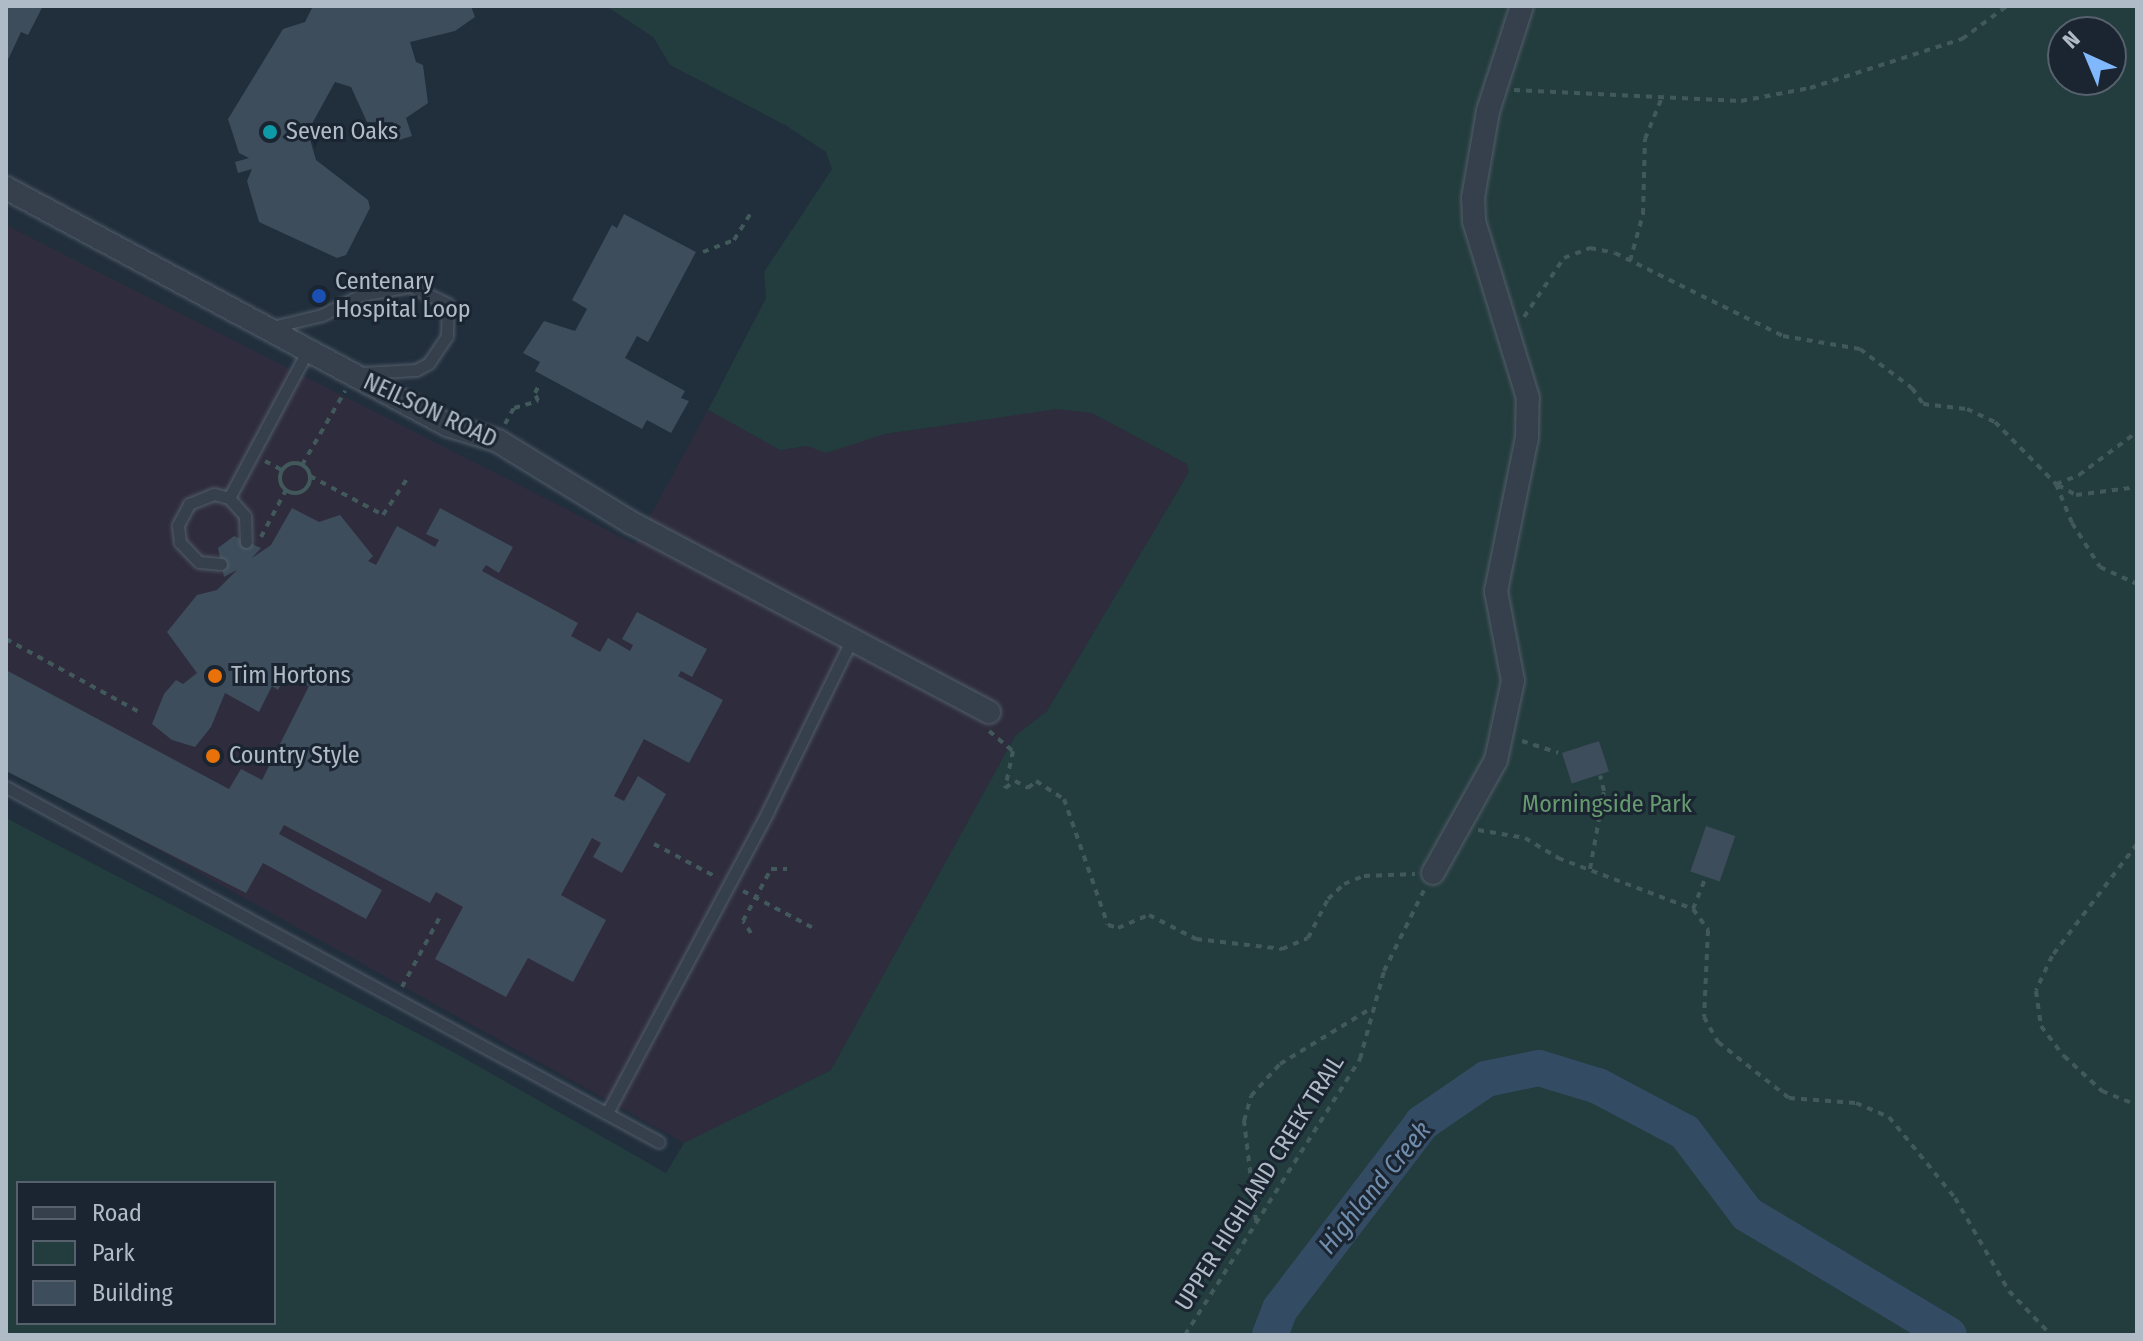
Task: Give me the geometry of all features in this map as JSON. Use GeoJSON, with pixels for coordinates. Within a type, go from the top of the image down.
{"type":"FeatureCollection","features":[{"type":"Feature","properties":{"kind":"street"},"geometry":{"type":"LineString","coordinates":[[1433,873],[1460,830],[1503,738],[1513,681],[1496,591],[1527,424],[1528,398],[1474,221],[1478,157],[1493,91],[1522,6]]}},
{"type":"Feature","properties":{"kind":"street","name":"NEILSON ROAD"},"geometry":{"type":"LineString","coordinates":[[6,188],[447,425],[498,441],[632,523],[853,636],[989,712]]}},
{"type":"Feature","properties":{"kind":"lane"},"geometry":{"type":"LineString","coordinates":[[267,328],[322,315],[361,295],[410,286],[448,304],[447,336],[424,366],[352,374]]}},
{"type":"Feature","properties":{"kind":"lane"},"geometry":{"type":"LineString","coordinates":[[229,498],[308,350]]}},
{"type":"Feature","properties":{"kind":"lane"},"geometry":{"type":"LineString","coordinates":[[221,564],[199,562],[188,554],[178,525],[189,504],[200,497],[229,498],[245,516],[246,539]]}},
{"type":"Feature","properties":{"kind":"lane"},"geometry":{"type":"LineString","coordinates":[[607,1113],[729,883],[853,636]]}},
{"type":"Feature","properties":{"kind":"lane"},"geometry":{"type":"LineString","coordinates":[[6,787],[659,1142]]}},
{"type":"Feature","properties":{"kind":"path"},"geometry":{"type":"LineString","coordinates":[[1493,91],[1663,95],[1741,101],[1810,88],[1962,39],[2007,6]]}},
{"type":"Feature","properties":{"kind":"path"},"geometry":{"type":"LineString","coordinates":[[1630,261],[1643,214],[1645,139],[1663,95]]}},
{"type":"Feature","properties":{"kind":"path"},"geometry":{"type":"LineString","coordinates":[[703,252],[734,240],[750,214]]}},
{"type":"Feature","properties":{"kind":"path"},"geometry":{"type":"LineString","coordinates":[[1509,333],[1564,258],[1590,248],[1630,261],[1783,336],[1860,349],[1912,388],[1923,404],[1967,409],[1995,422],[2056,484],[2076,495],[2137,487]]}},
{"type":"Feature","properties":{"kind":"path"},"geometry":{"type":"LineString","coordinates":[[246,539],[259,540],[286,490],[283,470],[302,465],[352,374]]}},
{"type":"Feature","properties":{"kind":"path"},"geometry":{"type":"LineString","coordinates":[[498,441],[514,408],[538,401],[535,393],[540,383]]}},
{"type":"Feature","properties":{"kind":"path"},"geometry":{"type":"LineString","coordinates":[[2056,484],[2079,475],[2137,432]]}},
{"type":"Feature","properties":{"kind":"path"},"geometry":{"type":"LineString","coordinates":[[302,465],[310,476],[383,515],[407,479]]}},
{"type":"Feature","properties":{"kind":"path"},"geometry":{"type":"LineString","coordinates":[[286,490],[305,489],[310,476]]}},
{"type":"Feature","properties":{"kind":"path"},"geometry":{"type":"LineString","coordinates":[[2056,484],[2072,523],[2100,567],[2137,584]]}},
{"type":"Feature","properties":{"kind":"path"},"geometry":{"type":"LineString","coordinates":[[6,639],[143,714]]}},
{"type":"Feature","properties":{"kind":"path"},"geometry":{"type":"LineString","coordinates":[[989,712],[989,736],[1013,751],[1005,788],[1015,781],[1028,788],[1036,781],[1064,799],[1108,925],[1118,928],[1149,915],[1196,939],[1282,949],[1308,938],[1328,899],[1344,884],[1364,876],[1433,873]]}},
{"type":"Feature","properties":{"kind":"path"},"geometry":{"type":"LineString","coordinates":[[1503,738],[1558,753]]}},
{"type":"Feature","properties":{"kind":"path"},"geometry":{"type":"LineString","coordinates":[[1590,869],[1604,791],[1600,775]]}},
{"type":"Feature","properties":{"kind":"path"},"geometry":{"type":"LineString","coordinates":[[1460,830],[1525,838],[1590,869],[1693,909],[1708,930],[1704,1017],[1718,1042],[1789,1098],[1856,1103],[1889,1117],[1955,1198],[2009,1291],[2051,1335]]}},
{"type":"Feature","properties":{"kind":"path"},"geometry":{"type":"LineString","coordinates":[[654,844],[815,929]]}},
{"type":"Feature","properties":{"kind":"path"},"geometry":{"type":"LineString","coordinates":[[2137,844],[2052,956],[2036,991],[2041,1026],[2064,1056],[2102,1091],[2137,1105]]}},
{"type":"Feature","properties":{"kind":"path"},"geometry":{"type":"LineString","coordinates":[[751,933],[743,921],[771,869],[787,869]]}},
{"type":"Feature","properties":{"kind":"path","name":"UPPER HIGHLAND CREEK TRAIL"},"geometry":{"type":"LineString","coordinates":[[1185,1335],[1360,1059],[1384,971],[1433,873]]}},
{"type":"Feature","properties":{"kind":"path"},"geometry":{"type":"LineString","coordinates":[[1693,909],[1706,877]]}},
{"type":"Feature","properties":{"kind":"path"},"geometry":{"type":"LineString","coordinates":[[396,998],[441,915]]}},
{"type":"Feature","properties":{"kind":"path"},"geometry":{"type":"LineString","coordinates":[[1256,1224],[1244,1121],[1251,1096],[1280,1064],[1372,1008]]}},
{"type":"Feature","properties":{"kind":"shaded area"},"geometry":{"type":"Polygon","coordinates":[[[6,225],[635,544],[708,410],[781,450],[1078,405],[1192,467],[1047,711],[1015,736],[831,1070],[684,1143],[6,765],[6,225]]]}},
{"type":"Feature","properties":{"kind":"green space","name":"Morningside Park"},"geometry":{"type":"Polygon","coordinates":[[[606,6],[2137,6],[2137,1335],[6,1335],[6,818],[457,1054],[666,1173],[684,1143],[831,1070],[1015,736],[1047,711],[1189,472],[1187,464],[1092,413],[1057,409],[885,434],[826,453],[807,446],[780,450],[708,410],[766,298],[764,272],[832,169],[826,152],[785,125],[670,65],[653,37],[606,6]]]}},
{"type":"Feature","properties":{"kind":"building"},"geometry":{"type":"Polygon","coordinates":[[[6,6],[43,6],[28,35],[21,32],[6,64],[6,6]]]}},
{"type":"Feature","properties":{"kind":"building","name":"Seven Oaks"},"geometry":{"type":"Polygon","coordinates":[[[313,6],[471,6],[475,17],[455,31],[410,42],[416,62],[423,65],[428,103],[406,118],[412,136],[399,140],[393,122],[367,122],[351,87],[335,82],[308,131],[310,139],[316,160],[368,200],[370,208],[346,255],[337,258],[259,222],[247,181],[252,169],[238,173],[235,162],[249,158],[239,153],[228,119],[283,29],[305,22],[313,6]]]}},
{"type":"Feature","properties":{"kind":"building"},"geometry":{"type":"Polygon","coordinates":[[[624,214],[696,252],[648,342],[637,336],[625,358],[685,391],[681,398],[689,401],[671,433],[647,420],[642,429],[535,371],[540,362],[523,353],[544,321],[575,331],[587,309],[572,300],[612,225],[617,228],[624,214]]]}},
{"type":"Feature","properties":{"kind":"building"},"geometry":{"type":"Polygon","coordinates":[[[292,508],[319,522],[340,515],[373,556],[368,561],[376,565],[397,526],[435,547],[439,540],[426,534],[440,508],[513,547],[499,573],[486,565],[482,571],[578,623],[571,636],[600,652],[608,638],[630,651],[633,645],[622,639],[637,612],[707,649],[692,677],[681,671],[678,676],[723,700],[689,763],[644,739],[614,796],[624,801],[638,776],[666,794],[622,873],[593,857],[601,843],[592,838],[561,895],[606,920],[573,982],[528,958],[506,997],[435,959],[463,907],[436,892],[430,903],[284,825],[279,834],[382,890],[366,919],[263,863],[246,893],[6,771],[6,670],[229,789],[241,769],[262,780],[309,686],[283,681],[278,690],[272,686],[259,712],[225,693],[211,727],[195,747],[172,740],[152,724],[164,694],[176,680],[183,684],[197,673],[167,632],[197,595],[217,590],[237,570],[224,577],[218,548],[234,536],[261,548],[252,558],[271,545],[292,508]]]}},
{"type":"Feature","properties":{"kind":"building"},"geometry":{"type":"Polygon","coordinates":[[[1599,741],[1609,771],[1572,783],[1562,753],[1599,741]]]}},
{"type":"Feature","properties":{"kind":"building"},"geometry":{"type":"Polygon","coordinates":[[[1706,826],[1735,836],[1720,881],[1690,871],[1706,826]]]}},
{"type":"Feature","properties":{"kind":"waterway","name":"Highland Creek"},"geometry":{"type":"LineString","coordinates":[[1270,1335],[1280,1309],[1422,1123],[1486,1079],[1539,1068],[1598,1086],[1685,1132],[1747,1214],[1949,1335]]}},
{"type":"Feature","properties":{"kind":"place","name":"Seven Oaks"},"geometry":{"type":"Point","coordinates":[270,132]}},
{"type":"Feature","properties":{"kind":"place","name":"Centenary Hospital Loop"},"geometry":{"type":"Point","coordinates":[319,296]}},
{"type":"Feature","properties":{"kind":"place","name":"Tim Hortons"},"geometry":{"type":"Point","coordinates":[215,676]}},
{"type":"Feature","properties":{"kind":"place","name":"Country Style"},"geometry":{"type":"Point","coordinates":[213,756]}}]}
